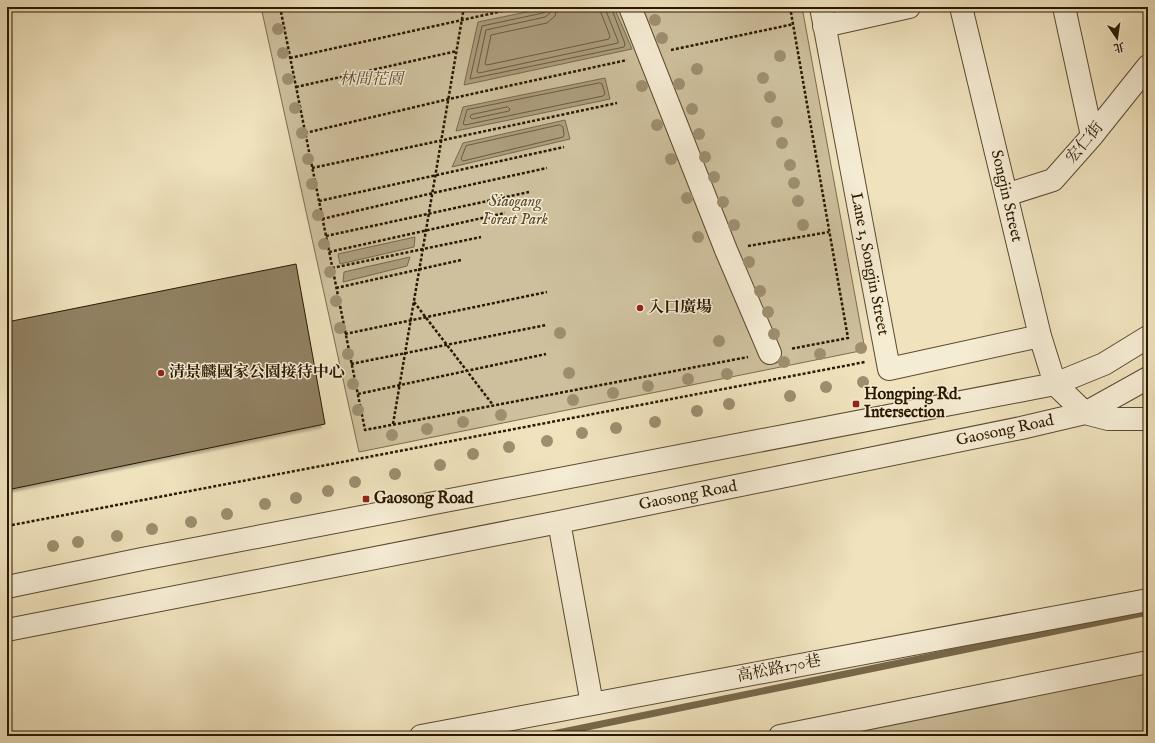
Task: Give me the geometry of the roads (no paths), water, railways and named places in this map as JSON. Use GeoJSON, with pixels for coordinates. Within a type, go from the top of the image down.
{"type":"FeatureCollection","features":[{"type":"Feature","properties":{"kind":"street"},"geometry":{"type":"LineString","coordinates":[[630,7],[726,250],[770,353]]}},
{"type":"Feature","properties":{"kind":"street"},"geometry":{"type":"LineString","coordinates":[[823,17],[908,7]]}},
{"type":"Feature","properties":{"kind":"street","name":"Songjin Street"},"geometry":{"type":"LineString","coordinates":[[961,7],[1040,336],[1055,384]]}},
{"type":"Feature","properties":{"kind":"street"},"geometry":{"type":"LineString","coordinates":[[1064,7],[1092,136]]}},
{"type":"Feature","properties":{"kind":"street","name":"Lane 1, Songjin Street"},"geometry":{"type":"LineString","coordinates":[[823,17],[889,369],[1040,336]]}},
{"type":"Feature","properties":{"kind":"street","name":"宏仁街"},"geometry":{"type":"LineString","coordinates":[[1006,195],[1053,180],[1092,136],[1148,66]]}},
{"type":"Feature","properties":{"kind":"street"},"geometry":{"type":"LineString","coordinates":[[7,587],[142,559],[1055,384],[1104,364],[1148,337]]}},
{"type":"Feature","properties":{"kind":"street"},"geometry":{"type":"LineString","coordinates":[[1086,413],[1148,378]]}},
{"type":"Feature","properties":{"kind":"street"},"geometry":{"type":"LineString","coordinates":[[1055,384],[1086,413],[1108,419],[1148,418]]}},
{"type":"Feature","properties":{"kind":"street","name":"Gaosong Road"},"geometry":{"type":"LineString","coordinates":[[7,630],[559,522],[1021,428],[1086,413]]}},
{"type":"Feature","properties":{"kind":"street"},"geometry":{"type":"LineString","coordinates":[[559,522],[592,704]]}},
{"type":"Feature","properties":{"kind":"street","name":"高松路170巷"},"geometry":{"type":"LineString","coordinates":[[421,736],[1148,600]]}},
{"type":"Feature","properties":{"kind":"street"},"geometry":{"type":"LineString","coordinates":[[780,736],[1148,662]]}},
{"type":"Feature","properties":{"kind":"water"},"geometry":{"type":"Polygon","coordinates":[[[551,7],[614,7],[632,49],[464,85],[478,22],[551,7]]]}},
{"type":"Feature","properties":{"kind":"water"},"geometry":{"type":"Polygon","coordinates":[[[605,78],[610,99],[456,131],[463,107],[605,78]]]}},
{"type":"Feature","properties":{"kind":"water"},"geometry":{"type":"Polygon","coordinates":[[[565,120],[570,139],[452,167],[463,143],[565,120]]]}},
{"type":"Feature","properties":{"kind":"water"},"geometry":{"type":"Polygon","coordinates":[[[415,237],[414,247],[340,264],[338,254],[415,237]]]}},
{"type":"Feature","properties":{"kind":"water"},"geometry":{"type":"Polygon","coordinates":[[[410,257],[407,266],[343,282],[344,272],[410,257]]]}},
{"type":"Feature","properties":{"kind":"waterway"},"geometry":{"type":"LineString","coordinates":[[543,736],[1148,612]]}},
{"type":"Feature","properties":{"kind":"place","name":"入口廣場"},"geometry":{"type":"Point","coordinates":[640,308]}},
{"type":"Feature","properties":{"kind":"place","name":"清景麟國家公園接待中心"},"geometry":{"type":"Point","coordinates":[161,373]}},
{"type":"Feature","properties":{"kind":"place","name":"Hongping Rd. Intersection"},"geometry":{"type":"Point","coordinates":[856,404]}},
{"type":"Feature","properties":{"kind":"place","name":"Gaosong Road"},"geometry":{"type":"Point","coordinates":[366,499]}},
{"type":"Feature","properties":{"kind":"park label","name":"林間花園"},"geometry":{"type":"Point","coordinates":[371,80]}},
{"type":"Feature","properties":{"kind":"park label","name":"Siaogang Forest Park"},"geometry":{"type":"Point","coordinates":[515,211]}}]}
